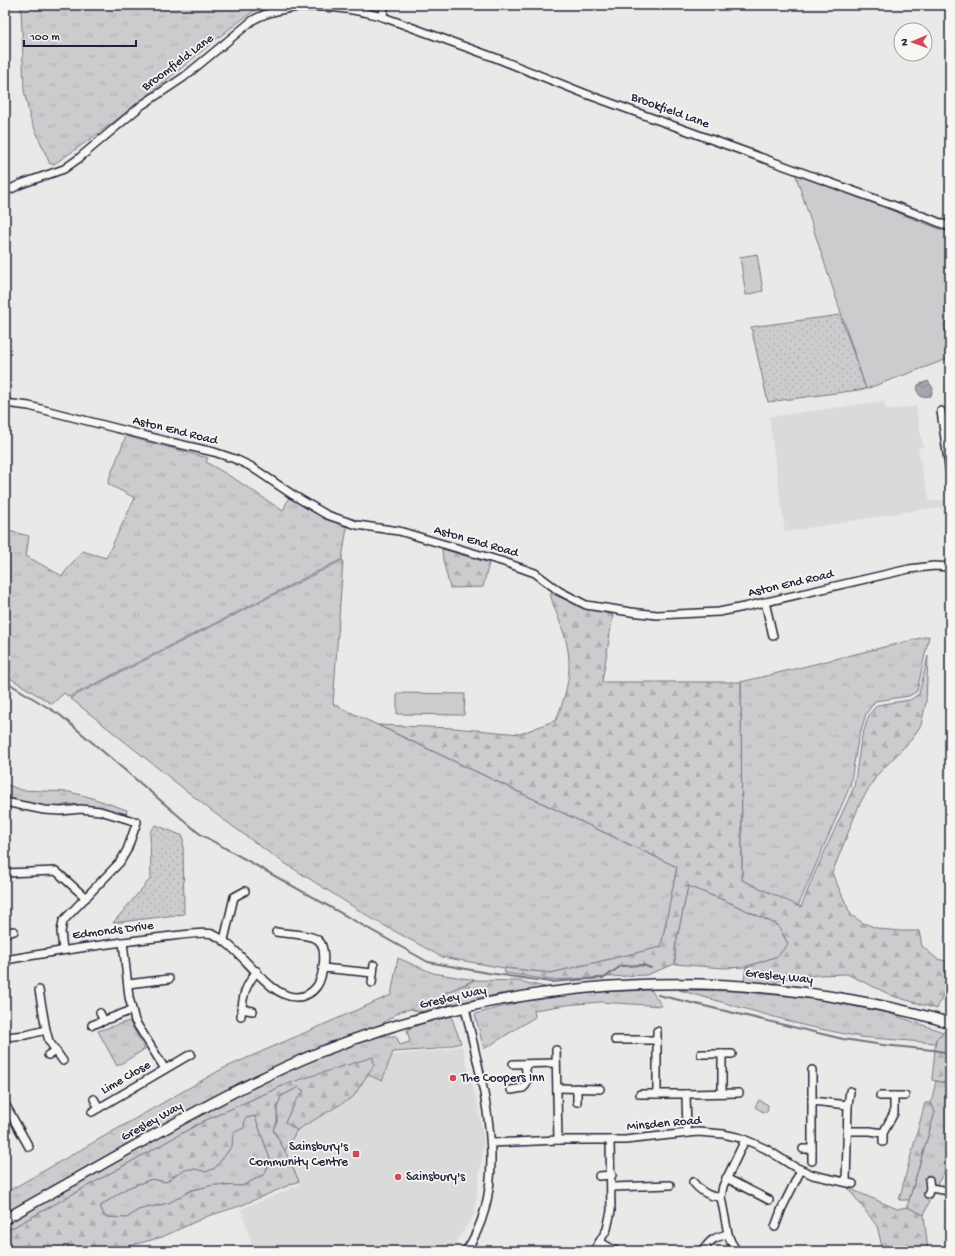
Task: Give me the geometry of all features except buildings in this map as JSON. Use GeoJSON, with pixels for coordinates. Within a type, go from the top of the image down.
{"type":"FeatureCollection","features":[{"type":"Feature","properties":{"kind":"street"},"geometry":{"type":"LineString","coordinates":[[383,17],[384,5]]}},
{"type":"Feature","properties":{"kind":"street","name":"Broomfield Lane"},"geometry":{"type":"LineString","coordinates":[[5,192],[21,184],[64,169],[142,105],[184,77],[240,30],[262,15],[285,8],[315,7],[369,13],[383,17]]}},
{"type":"Feature","properties":{"kind":"street","name":"Brookfield Lane"},"geometry":{"type":"LineString","coordinates":[[383,17],[950,227]]}},
{"type":"Feature","properties":{"kind":"street","name":"Aston End Road"},"geometry":{"type":"LineString","coordinates":[[5,403],[29,406],[214,452],[235,459],[250,466],[293,495],[327,515],[357,525],[399,531],[504,562],[535,573],[559,591],[586,605],[631,612],[675,615],[719,612],[909,569],[928,566],[950,567]]}},
{"type":"Feature","properties":{"kind":"street"},"geometry":{"type":"LineString","coordinates":[[941,411],[950,474]]}},
{"type":"Feature","properties":{"kind":"street"},"geometry":{"type":"LineString","coordinates":[[765,602],[773,636]]}},
{"type":"Feature","properties":{"kind":"street"},"geometry":{"type":"LineString","coordinates":[[5,802],[44,810],[61,811],[81,809],[100,811],[137,822],[127,850],[120,862],[63,921],[61,932],[63,950]]}},
{"type":"Feature","properties":{"kind":"street"},"geometry":{"type":"LineString","coordinates":[[5,873],[56,871],[86,898]]}},
{"type":"Feature","properties":{"kind":"street"},"geometry":{"type":"LineString","coordinates":[[224,940],[232,894],[245,891]]}},
{"type":"Feature","properties":{"kind":"street","name":"Edmonds Drive"},"geometry":{"type":"LineString","coordinates":[[5,960],[123,942],[188,934],[211,934],[224,940],[274,987],[289,996],[297,997],[305,995],[314,990],[321,978],[323,968],[323,950],[318,940],[285,930],[276,932]]}},
{"type":"Feature","properties":{"kind":"street"},"geometry":{"type":"LineString","coordinates":[[5,933],[14,931]]}},
{"type":"Feature","properties":{"kind":"street","name":"Lime Close"},"geometry":{"type":"LineString","coordinates":[[123,942],[128,984],[135,1020],[165,1069]]}},
{"type":"Feature","properties":{"kind":"street"},"geometry":{"type":"LineString","coordinates":[[372,983],[374,965]]}},
{"type":"Feature","properties":{"kind":"street"},"geometry":{"type":"LineString","coordinates":[[323,968],[373,973]]}},
{"type":"Feature","properties":{"kind":"street"},"geometry":{"type":"LineString","coordinates":[[253,1011],[241,1012],[244,993],[257,971]]}},
{"type":"Feature","properties":{"kind":"street"},"geometry":{"type":"LineString","coordinates":[[128,984],[153,977],[169,979]]}},
{"type":"Feature","properties":{"kind":"street","name":"Gresley Way"},"geometry":{"type":"LineString","coordinates":[[5,1219],[191,1114],[254,1081],[319,1053],[390,1027],[465,1007],[548,992],[644,984],[693,984],[771,988],[809,993],[887,1007],[950,1023]]}},
{"type":"Feature","properties":{"kind":"street"},"geometry":{"type":"LineString","coordinates":[[49,995],[39,993],[49,1041],[63,1061]]}},
{"type":"Feature","properties":{"kind":"street"},"geometry":{"type":"LineString","coordinates":[[465,1007],[483,1087],[491,1143],[490,1176],[484,1216],[479,1229],[466,1251]]}},
{"type":"Feature","properties":{"kind":"street"},"geometry":{"type":"LineString","coordinates":[[92,1026],[132,1010]]}},
{"type":"Feature","properties":{"kind":"street"},"geometry":{"type":"LineString","coordinates":[[100,1013],[104,1021]]}},
{"type":"Feature","properties":{"kind":"street"},"geometry":{"type":"LineString","coordinates":[[5,1037],[26,1035],[46,1030]]}},
{"type":"Feature","properties":{"kind":"street"},"geometry":{"type":"LineString","coordinates":[[657,1031],[657,1094]]}},
{"type":"Feature","properties":{"kind":"street"},"geometry":{"type":"LineString","coordinates":[[615,1040],[657,1040]]}},
{"type":"Feature","properties":{"kind":"street"},"geometry":{"type":"LineString","coordinates":[[556,1050],[558,1140]]}},
{"type":"Feature","properties":{"kind":"street"},"geometry":{"type":"LineString","coordinates":[[48,1055],[56,1051]]}},
{"type":"Feature","properties":{"kind":"street","name":"Lime Close"},"geometry":{"type":"LineString","coordinates":[[94,1099],[96,1110],[165,1069],[181,1055],[192,1054]]}},
{"type":"Feature","properties":{"kind":"street"},"geometry":{"type":"LineString","coordinates":[[700,1054],[732,1054]]}},
{"type":"Feature","properties":{"kind":"street"},"geometry":{"type":"LineString","coordinates":[[722,1054],[722,1093]]}},
{"type":"Feature","properties":{"kind":"street"},"geometry":{"type":"LineString","coordinates":[[513,1064],[556,1064]]}},
{"type":"Feature","properties":{"kind":"street"},"geometry":{"type":"LineString","coordinates":[[511,1090],[523,1088],[526,1085],[525,1064]]}},
{"type":"Feature","properties":{"kind":"street"},"geometry":{"type":"LineString","coordinates":[[812,1070],[812,1161]]}},
{"type":"Feature","properties":{"kind":"street"},"geometry":{"type":"LineString","coordinates":[[557,1088],[600,1089]]}},
{"type":"Feature","properties":{"kind":"street"},"geometry":{"type":"LineString","coordinates":[[577,1088],[577,1102]]}},
{"type":"Feature","properties":{"kind":"street"},"geometry":{"type":"LineString","coordinates":[[850,1091],[847,1131],[870,1131],[883,1133]]}},
{"type":"Feature","properties":{"kind":"street"},"geometry":{"type":"LineString","coordinates":[[640,1094],[739,1093]]}},
{"type":"Feature","properties":{"kind":"street"},"geometry":{"type":"LineString","coordinates":[[686,1094],[687,1133]]}},
{"type":"Feature","properties":{"kind":"street"},"geometry":{"type":"LineString","coordinates":[[880,1096],[904,1096]]}},
{"type":"Feature","properties":{"kind":"street"},"geometry":{"type":"LineString","coordinates":[[883,1142],[883,1133],[894,1112],[894,1096]]}},
{"type":"Feature","properties":{"kind":"street"},"geometry":{"type":"LineString","coordinates":[[812,1101],[848,1105]]}},
{"type":"Feature","properties":{"kind":"street"},"geometry":{"type":"LineString","coordinates":[[5,1104],[27,1137],[29,1147]]}},
{"type":"Feature","properties":{"kind":"street","name":"Minsden Road"},"geometry":{"type":"LineString","coordinates":[[491,1143],[558,1140],[640,1139],[687,1133],[710,1132],[745,1140],[766,1149],[801,1170],[823,1178],[850,1183],[847,1131]]}},
{"type":"Feature","properties":{"kind":"street"},"geometry":{"type":"LineString","coordinates":[[594,1251],[607,1229],[610,1220],[612,1203],[612,1175],[610,1140]]}},
{"type":"Feature","properties":{"kind":"street"},"geometry":{"type":"LineString","coordinates":[[737,1251],[728,1234],[721,1196],[726,1178],[745,1140]]}},
{"type":"Feature","properties":{"kind":"street"},"geometry":{"type":"LineString","coordinates":[[803,1149],[812,1149]]}},
{"type":"Feature","properties":{"kind":"street"},"geometry":{"type":"LineString","coordinates":[[775,1227],[782,1208],[801,1170]]}},
{"type":"Feature","properties":{"kind":"street"},"geometry":{"type":"LineString","coordinates":[[599,1176],[612,1175]]}},
{"type":"Feature","properties":{"kind":"street"},"geometry":{"type":"LineString","coordinates":[[726,1178],[769,1200]]}},
{"type":"Feature","properties":{"kind":"street"},"geometry":{"type":"LineString","coordinates":[[693,1182],[699,1190],[704,1193],[714,1196],[721,1196]]}},
{"type":"Feature","properties":{"kind":"street"},"geometry":{"type":"LineString","coordinates":[[612,1187],[670,1185]]}},
{"type":"Feature","properties":{"kind":"street"},"geometry":{"type":"LineString","coordinates":[[929,1187],[950,1191]]}},
{"type":"Feature","properties":{"kind":"street"},"geometry":{"type":"LineString","coordinates":[[703,1251],[713,1238],[728,1234]]}},
{"type":"Feature","properties":{"kind":"street"},"geometry":{"type":"LineString","coordinates":[[600,1242],[616,1251]]}},
{"type":"Feature","properties":{"kind":"shaded area"},"geometry":{"type":"Polygon","coordinates":[[[884,401],[886,410],[916,406],[923,447],[918,448],[930,501],[946,500],[946,508],[923,509],[785,532],[769,417],[884,401]]]}},
{"type":"Feature","properties":{"kind":"shaded area"},"geometry":{"type":"Polygon","coordinates":[[[462,1046],[477,1101],[484,1141],[474,1215],[450,1251],[254,1251],[241,1209],[300,1185],[285,1151],[297,1130],[353,1097],[368,1075],[382,1081],[393,1055],[444,1050],[462,1046]]]}},
{"type":"Feature","properties":{"kind":"green space"},"geometry":{"type":"Polygon","coordinates":[[[21,5],[264,5],[229,29],[116,120],[54,164],[50,164],[30,118],[24,90],[21,5]]]}},
{"type":"Feature","properties":{"kind":"green space"},"geometry":{"type":"Polygon","coordinates":[[[795,173],[950,233],[950,322],[944,323],[950,350],[950,358],[866,389],[795,173]]]}},
{"type":"Feature","properties":{"kind":"green space"},"geometry":{"type":"Polygon","coordinates":[[[757,254],[763,291],[746,295],[740,257],[757,254]]]}},
{"type":"Feature","properties":{"kind":"green space"},"geometry":{"type":"Polygon","coordinates":[[[840,315],[866,389],[768,402],[751,327],[840,315]]]}},
{"type":"Feature","properties":{"kind":"green space"},"geometry":{"type":"Polygon","coordinates":[[[126,436],[208,458],[206,462],[283,511],[289,497],[317,514],[347,527],[342,559],[69,697],[64,693],[52,704],[5,675],[5,536],[9,531],[29,536],[26,556],[62,576],[82,551],[106,558],[135,498],[108,484],[126,436]]]}},
{"type":"Feature","properties":{"kind":"green space"},"geometry":{"type":"Polygon","coordinates":[[[442,549],[489,563],[483,587],[450,588],[443,560],[442,549]]]}},
{"type":"Feature","properties":{"kind":"green space"},"geometry":{"type":"Polygon","coordinates":[[[343,560],[333,704],[677,867],[661,947],[551,973],[504,968],[442,957],[376,921],[275,857],[213,812],[70,698],[343,560]]]}},
{"type":"Feature","properties":{"kind":"green space"},"geometry":{"type":"Polygon","coordinates":[[[550,593],[585,608],[613,615],[602,682],[741,682],[742,880],[801,907],[854,787],[861,740],[869,715],[877,705],[910,700],[919,694],[928,656],[926,702],[921,725],[911,740],[877,775],[860,803],[832,873],[851,915],[863,923],[880,929],[919,931],[922,946],[937,959],[950,962],[950,993],[944,993],[937,1009],[893,996],[847,974],[817,975],[782,979],[775,983],[761,985],[744,980],[746,967],[778,956],[788,944],[778,925],[726,901],[688,886],[675,948],[675,964],[646,975],[551,980],[505,973],[504,968],[551,973],[661,947],[677,867],[378,725],[453,728],[520,734],[556,720],[564,699],[568,677],[569,656],[564,634],[550,593]]]}},
{"type":"Feature","properties":{"kind":"green space"},"geometry":{"type":"Polygon","coordinates":[[[929,636],[917,691],[909,696],[875,701],[866,714],[858,740],[850,786],[798,906],[742,880],[741,682],[929,636]]]}},
{"type":"Feature","properties":{"kind":"green space"},"geometry":{"type":"Polygon","coordinates":[[[397,693],[465,694],[464,715],[397,714],[397,693]]]}},
{"type":"Feature","properties":{"kind":"green space"},"geometry":{"type":"Polygon","coordinates":[[[5,784],[21,790],[69,792],[86,796],[127,810],[126,815],[100,807],[78,807],[75,804],[62,805],[59,807],[41,807],[20,803],[18,800],[5,796],[5,784]]]}},
{"type":"Feature","properties":{"kind":"green space"},"geometry":{"type":"Polygon","coordinates":[[[156,825],[183,836],[184,914],[113,923],[151,878],[150,832],[156,825]]]}},
{"type":"Feature","properties":{"kind":"green space"},"geometry":{"type":"Polygon","coordinates":[[[688,886],[726,901],[778,925],[788,944],[778,956],[746,967],[723,968],[675,964],[675,948],[688,886]]]}},
{"type":"Feature","properties":{"kind":"green space"},"geometry":{"type":"Polygon","coordinates":[[[398,958],[433,973],[475,980],[445,993],[449,1007],[425,1012],[411,1009],[401,1011],[377,1027],[305,1052],[244,1081],[5,1214],[5,1193],[222,1069],[391,995],[398,958]]]}},
{"type":"Feature","properties":{"kind":"green space"},"geometry":{"type":"Polygon","coordinates":[[[475,980],[518,981],[545,987],[449,1007],[445,993],[475,980]]]}},
{"type":"Feature","properties":{"kind":"green space"},"geometry":{"type":"Polygon","coordinates":[[[651,990],[662,1006],[600,1002],[534,1010],[535,1017],[484,1049],[475,1014],[531,999],[595,992],[651,990]]]}},
{"type":"Feature","properties":{"kind":"green space"},"geometry":{"type":"Polygon","coordinates":[[[679,990],[734,991],[817,999],[888,1013],[943,1032],[936,1039],[935,1043],[860,1037],[806,1026],[679,990]]]}},
{"type":"Feature","properties":{"kind":"green space"},"geometry":{"type":"Polygon","coordinates":[[[451,1016],[461,1043],[437,1049],[393,1052],[382,1081],[368,1075],[374,1065],[289,1083],[204,1121],[5,1232],[5,1224],[193,1117],[260,1083],[335,1051],[378,1036],[396,1036],[400,1045],[410,1042],[407,1030],[427,1021],[451,1016]]]}},
{"type":"Feature","properties":{"kind":"green space"},"geometry":{"type":"Polygon","coordinates":[[[129,1021],[145,1049],[117,1066],[98,1031],[129,1021]]]}},
{"type":"Feature","properties":{"kind":"green space"},"geometry":{"type":"Polygon","coordinates":[[[943,1032],[950,1034],[950,1084],[932,1080],[936,1039],[943,1032]]]}},
{"type":"Feature","properties":{"kind":"green space"},"geometry":{"type":"Polygon","coordinates":[[[373,1057],[374,1065],[353,1097],[297,1130],[285,1122],[296,1101],[304,1091],[299,1087],[281,1096],[277,1108],[277,1122],[273,1130],[299,1181],[240,1206],[208,1216],[162,1237],[111,1251],[5,1251],[5,1232],[204,1121],[289,1083],[373,1057]],[[255,1116],[245,1118],[244,1128],[233,1133],[232,1146],[215,1168],[206,1172],[194,1169],[184,1170],[166,1182],[152,1179],[127,1188],[100,1206],[105,1217],[127,1218],[138,1210],[169,1203],[192,1190],[214,1185],[242,1186],[265,1174],[270,1159],[255,1116]]]}},
{"type":"Feature","properties":{"kind":"green space"},"geometry":{"type":"Polygon","coordinates":[[[936,1081],[950,1084],[950,1162],[932,1193],[924,1215],[907,1207],[935,1112],[931,1103],[936,1081]]]}},
{"type":"Feature","properties":{"kind":"green space"},"geometry":{"type":"Polygon","coordinates":[[[299,1087],[304,1091],[296,1101],[285,1122],[297,1130],[285,1151],[273,1129],[277,1122],[277,1108],[281,1096],[299,1087]]]}},
{"type":"Feature","properties":{"kind":"green space"},"geometry":{"type":"Polygon","coordinates":[[[759,1100],[768,1105],[767,1112],[763,1112],[755,1107],[759,1100]]]}},
{"type":"Feature","properties":{"kind":"green space"},"geometry":{"type":"Polygon","coordinates":[[[925,1103],[931,1103],[935,1112],[909,1200],[899,1200],[925,1103]]]}},
{"type":"Feature","properties":{"kind":"green space"},"geometry":{"type":"Polygon","coordinates":[[[255,1116],[270,1159],[265,1174],[242,1186],[214,1185],[192,1190],[169,1203],[138,1210],[127,1218],[105,1217],[100,1206],[127,1188],[152,1179],[166,1182],[184,1170],[194,1169],[206,1172],[215,1168],[232,1146],[233,1133],[245,1118],[255,1116]]]}},
{"type":"Feature","properties":{"kind":"green space"},"geometry":{"type":"Polygon","coordinates":[[[848,1188],[897,1209],[907,1207],[924,1215],[928,1251],[883,1251],[877,1226],[848,1188]]]}},
{"type":"Feature","properties":{"kind":"water"},"geometry":{"type":"Polygon","coordinates":[[[928,381],[933,388],[931,396],[921,397],[917,391],[918,385],[928,381]]]}},
{"type":"Feature","properties":{"kind":"waterway"},"geometry":{"type":"LineString","coordinates":[[5,681],[60,715],[200,834],[428,962],[488,973],[551,982],[604,978],[621,966],[643,965],[651,968]]}},
{"type":"Feature","properties":{"kind":"waterway"},"geometry":{"type":"LineString","coordinates":[[658,995],[843,1039],[950,1053]]}},
{"type":"Feature","properties":{"kind":"place","name":"The Coopers Inn"},"geometry":{"type":"Point","coordinates":[453,1078]}},
{"type":"Feature","properties":{"kind":"place","name":"Sainsbury's Community Centre"},"geometry":{"type":"Point","coordinates":[356,1154]}},
{"type":"Feature","properties":{"kind":"place","name":"Sainsbury's"},"geometry":{"type":"Point","coordinates":[398,1177]}}]}
